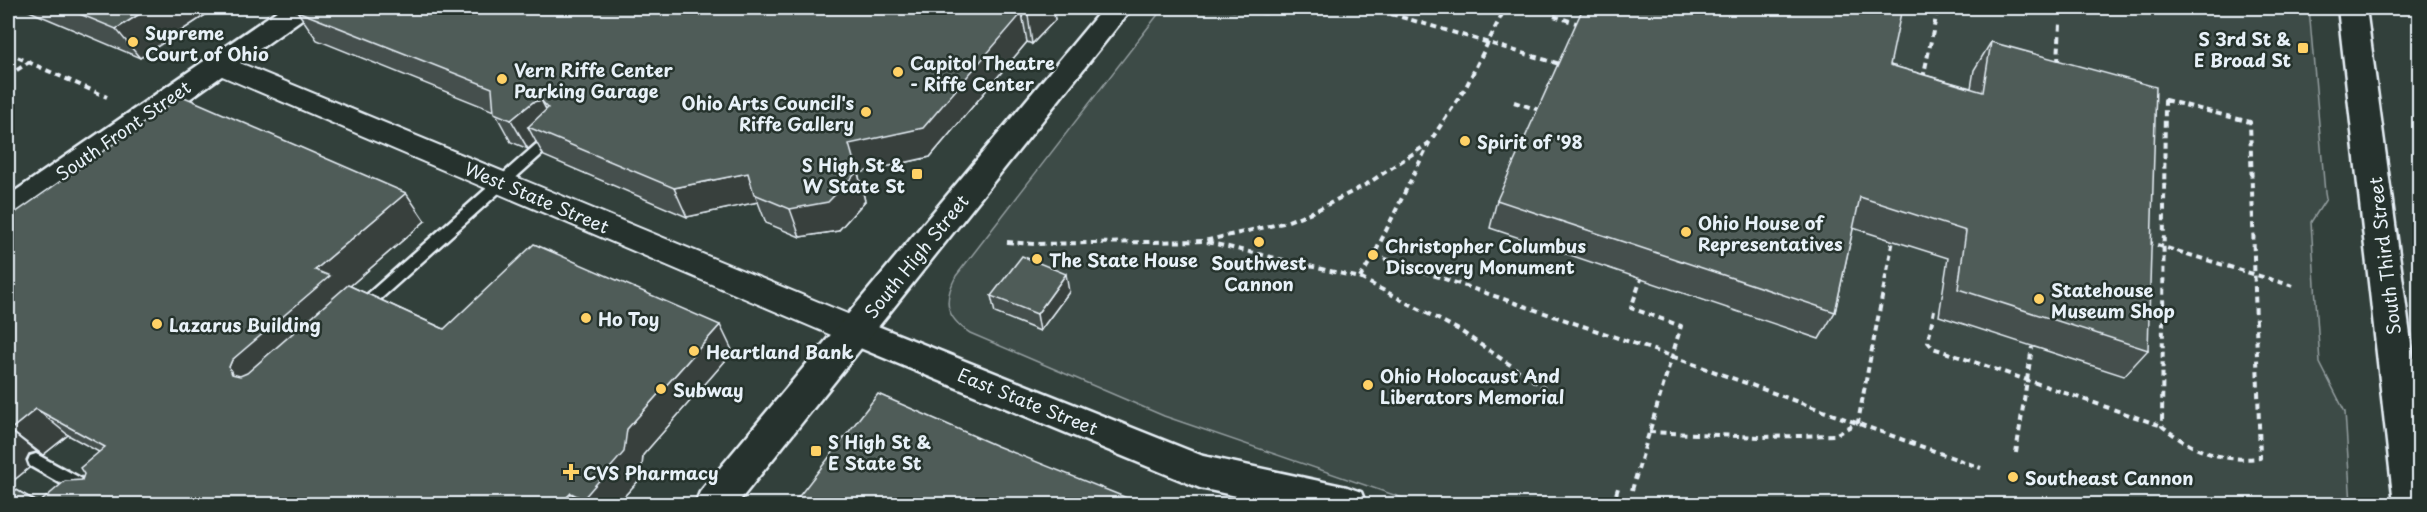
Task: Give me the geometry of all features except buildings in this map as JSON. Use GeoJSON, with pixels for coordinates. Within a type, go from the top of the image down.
{"type":"FeatureCollection","features":[{"type":"Feature","properties":{"kind":"main road","name":"South Front Street"},"geometry":{"type":"LineString","coordinates":[[8,212],[298,8]]}},
{"type":"Feature","properties":{"kind":"main road","name":"South High Street"},"geometry":{"type":"LineString","coordinates":[[714,504],[1118,8]]}},
{"type":"Feature","properties":{"kind":"main road","name":"South Third Street"},"geometry":{"type":"LineString","coordinates":[[2352,8],[2414,504]]}},
{"type":"Feature","properties":{"kind":"main road","name":"East State Street"},"geometry":{"type":"LineString","coordinates":[[855,331],[1200,472],[1347,504]]}},
{"type":"Feature","properties":{"kind":"main road","name":"East State Street"},"geometry":{"type":"LineString","coordinates":[[1200,472],[1245,504]]}},
{"type":"Feature","properties":{"kind":"street","name":"West State Street"},"geometry":{"type":"LineString","coordinates":[[218,63],[855,331]]}},
{"type":"Feature","properties":{"kind":"lane"},"geometry":{"type":"LineString","coordinates":[[345,322],[555,136]]}},
{"type":"Feature","properties":{"kind":"lane"},"geometry":{"type":"LineString","coordinates":[[36,461],[105,500]]}},
{"type":"Feature","properties":{"kind":"path"},"geometry":{"type":"LineString","coordinates":[[1219,8],[1276,13],[1292,8]]}},
{"type":"Feature","properties":{"kind":"path"},"geometry":{"type":"LineString","coordinates":[[1371,8],[1563,65]]}},
{"type":"Feature","properties":{"kind":"path"},"geometry":{"type":"LineString","coordinates":[[1360,278],[1374,255],[1429,143],[1466,87],[1505,8]]}},
{"type":"Feature","properties":{"kind":"path"},"geometry":{"type":"LineString","coordinates":[[1922,84],[1938,8]]}},
{"type":"Feature","properties":{"kind":"path"},"geometry":{"type":"LineString","coordinates":[[1554,16],[1581,24]]}},
{"type":"Feature","properties":{"kind":"path"},"geometry":{"type":"LineString","coordinates":[[2057,70],[2060,24]]}},
{"type":"Feature","properties":{"kind":"path"},"geometry":{"type":"LineString","coordinates":[[8,53],[107,97]]}},
{"type":"Feature","properties":{"kind":"path"},"geometry":{"type":"LineString","coordinates":[[8,76],[29,62]]}},
{"type":"Feature","properties":{"kind":"path"},"geometry":{"type":"LineString","coordinates":[[1934,310],[1928,335],[1928,342],[1932,348],[2162,426],[2181,442],[2210,456],[2237,461],[2260,458],[2250,122],[2165,100],[2162,426]]}},
{"type":"Feature","properties":{"kind":"path"},"geometry":{"type":"LineString","coordinates":[[1514,102],[1542,111]]}},
{"type":"Feature","properties":{"kind":"path"},"geometry":{"type":"LineString","coordinates":[[1007,242],[1034,244],[1204,241],[1283,223],[1317,210],[1367,184],[1429,143]]}},
{"type":"Feature","properties":{"kind":"path"},"geometry":{"type":"LineString","coordinates":[[1649,432],[1762,437],[1835,435],[1858,422],[1893,240]]}},
{"type":"Feature","properties":{"kind":"path"},"geometry":{"type":"LineString","coordinates":[[2138,240],[2293,286]]}},
{"type":"Feature","properties":{"kind":"path"},"geometry":{"type":"LineString","coordinates":[[1204,241],[1360,278],[1453,327],[1556,396]]}},
{"type":"Feature","properties":{"kind":"path"},"geometry":{"type":"LineString","coordinates":[[1374,255],[1671,356],[1981,468]]}},
{"type":"Feature","properties":{"kind":"path"},"geometry":{"type":"LineString","coordinates":[[1632,490],[1681,326],[1631,308],[1641,279]]}},
{"type":"Feature","properties":{"kind":"path"},"geometry":{"type":"LineString","coordinates":[[2016,453],[2032,347]]}},
{"type":"Feature","properties":{"kind":"path"},"geometry":{"type":"LineString","coordinates":[[1613,504],[1619,485]]}},
{"type":"Feature","properties":{"kind":"shaded area"},"geometry":{"type":"Polygon","coordinates":[[[8,8],[2419,8],[2419,504],[8,504],[8,8]]]}},
{"type":"Feature","properties":{"kind":"shaded area"},"geometry":{"type":"Polygon","coordinates":[[[1163,8],[2309,8],[2326,199],[2311,222],[2320,363],[2345,412],[2351,504],[1420,504],[1164,416],[970,333],[955,321],[949,308],[949,293],[956,276],[1163,8]]]}},
{"type":"Feature","properties":{"kind":"place","name":"Supreme Court of Ohio"},"geometry":{"type":"Point","coordinates":[133,42]}},
{"type":"Feature","properties":{"kind":"place","name":"S 3rd St & E Broad St"},"geometry":{"type":"Point","coordinates":[2303,48]}},
{"type":"Feature","properties":{"kind":"place","name":"Capitol Theatre - Riffe Center"},"geometry":{"type":"Point","coordinates":[898,72]}},
{"type":"Feature","properties":{"kind":"place","name":"Vern Riffe Center Parking Garage"},"geometry":{"type":"Point","coordinates":[502,79]}},
{"type":"Feature","properties":{"kind":"place","name":"Ohio Arts Council's Riffe Gallery"},"geometry":{"type":"Point","coordinates":[866,112]}},
{"type":"Feature","properties":{"kind":"place","name":"Spirit of '98"},"geometry":{"type":"Point","coordinates":[1465,141]}},
{"type":"Feature","properties":{"kind":"place","name":"S High St & W State St"},"geometry":{"type":"Point","coordinates":[917,174]}},
{"type":"Feature","properties":{"kind":"place","name":"Ohio House of Representatives"},"geometry":{"type":"Point","coordinates":[1686,232]}},
{"type":"Feature","properties":{"kind":"place","name":"Southwest Cannon"},"geometry":{"type":"Point","coordinates":[1259,242]}},
{"type":"Feature","properties":{"kind":"place","name":"Christopher Columbus Discovery Monument"},"geometry":{"type":"Point","coordinates":[1373,255]}},
{"type":"Feature","properties":{"kind":"place","name":"The State House"},"geometry":{"type":"Point","coordinates":[1037,259]}},
{"type":"Feature","properties":{"kind":"place","name":"Statehouse Museum Shop"},"geometry":{"type":"Point","coordinates":[2039,299]}},
{"type":"Feature","properties":{"kind":"place","name":"Ho Toy"},"geometry":{"type":"Point","coordinates":[586,318]}},
{"type":"Feature","properties":{"kind":"place","name":"Lazarus Building"},"geometry":{"type":"Point","coordinates":[157,324]}},
{"type":"Feature","properties":{"kind":"place","name":"Heartland Bank"},"geometry":{"type":"Point","coordinates":[694,351]}},
{"type":"Feature","properties":{"kind":"place","name":"Ohio Holocaust And Liberators Memorial"},"geometry":{"type":"Point","coordinates":[1368,385]}},
{"type":"Feature","properties":{"kind":"place","name":"Subway"},"geometry":{"type":"Point","coordinates":[661,389]}},
{"type":"Feature","properties":{"kind":"place","name":"S High St & E State St"},"geometry":{"type":"Point","coordinates":[816,451]}},
{"type":"Feature","properties":{"kind":"place","name":"CVS Pharmacy"},"geometry":{"type":"Point","coordinates":[571,472]}},
{"type":"Feature","properties":{"kind":"place","name":"Southeast Cannon"},"geometry":{"type":"Point","coordinates":[2013,477]}}]}
